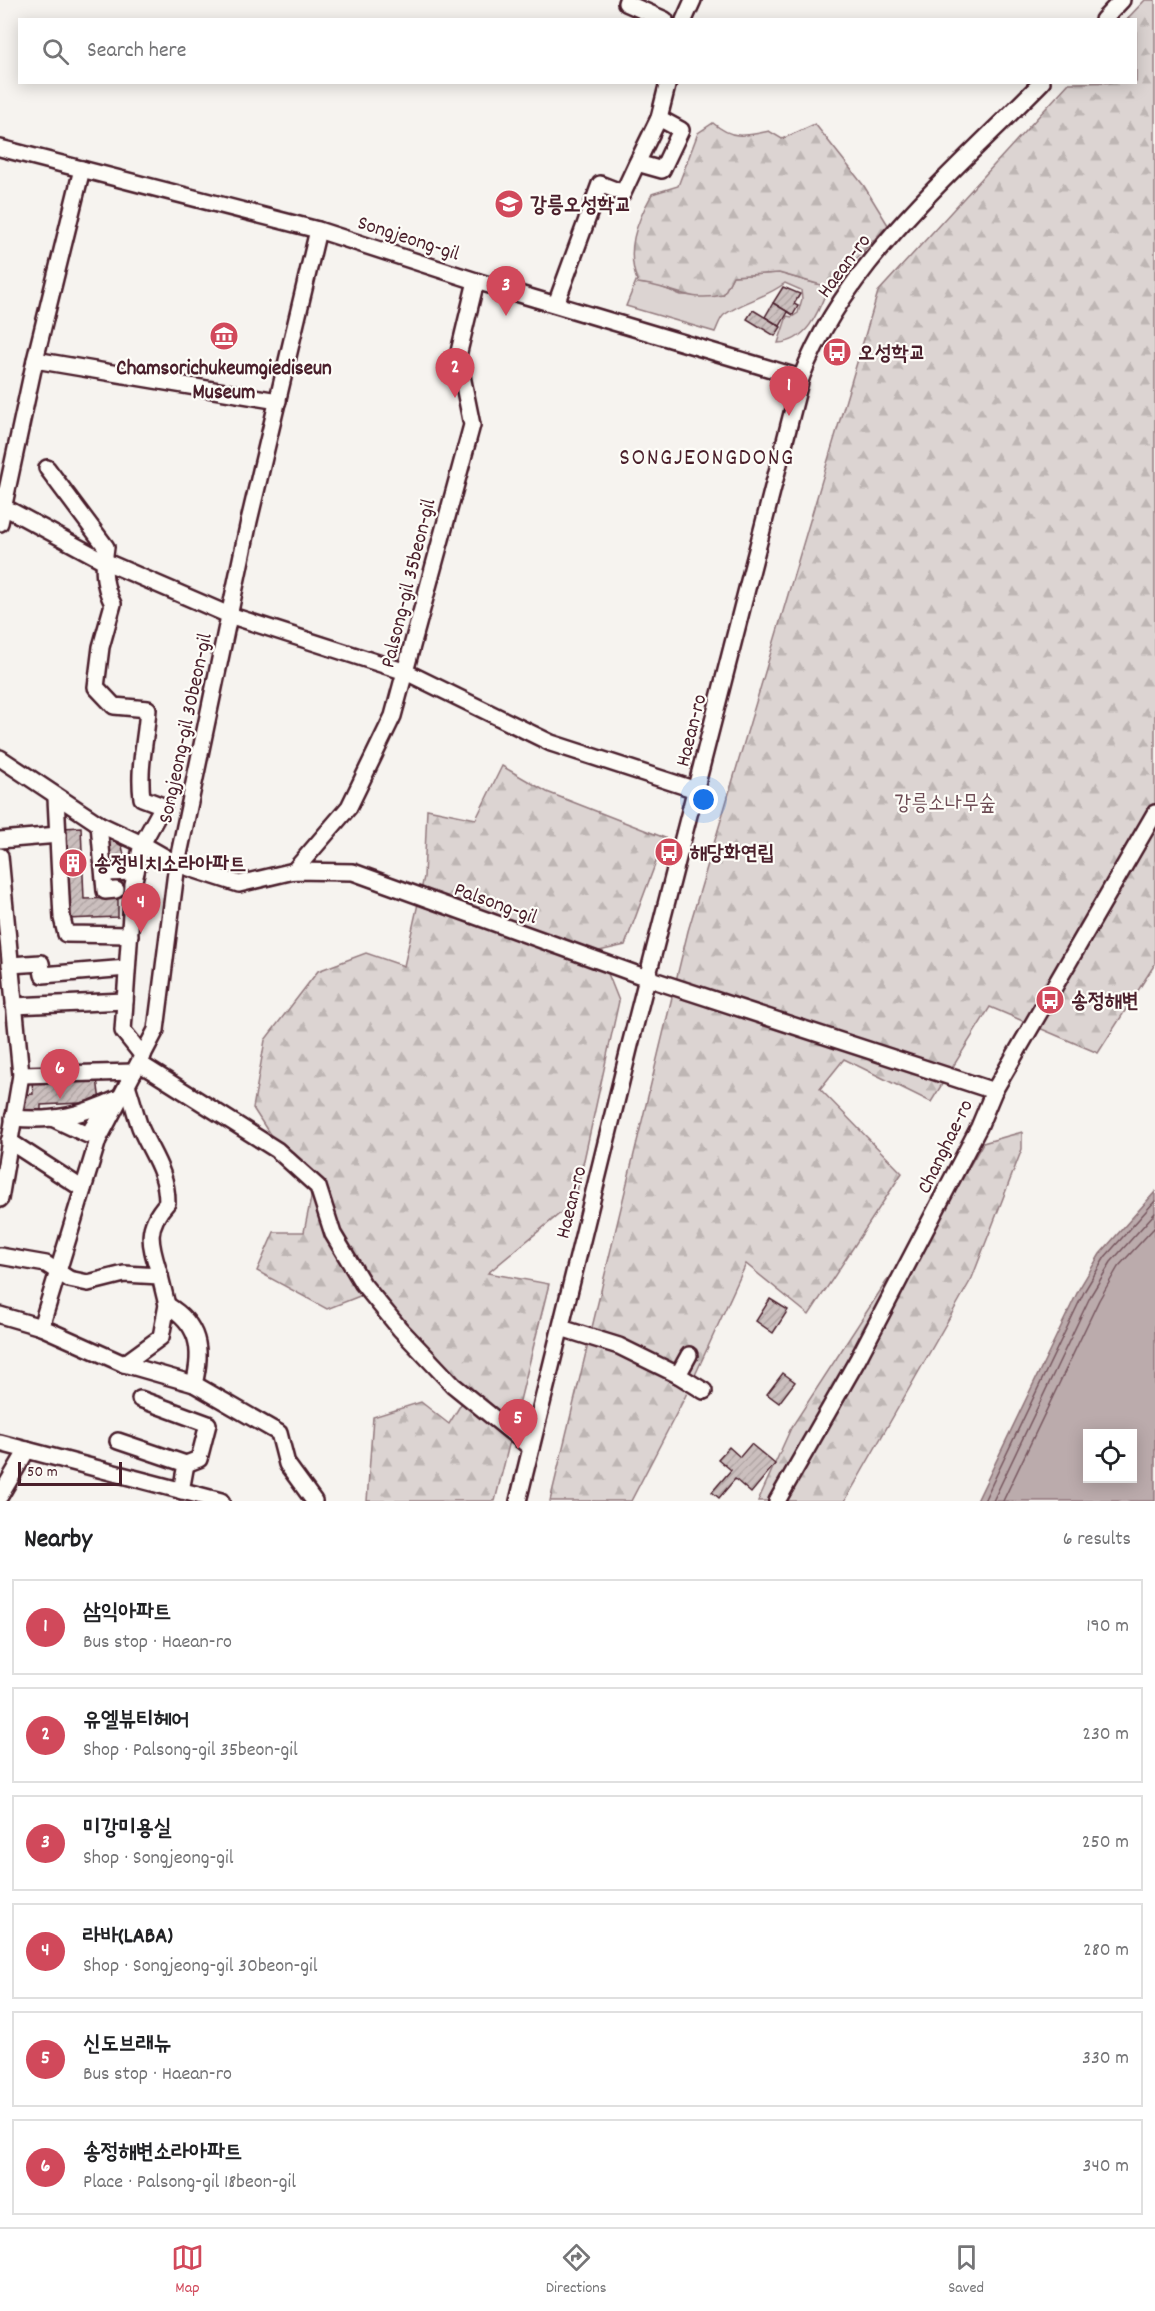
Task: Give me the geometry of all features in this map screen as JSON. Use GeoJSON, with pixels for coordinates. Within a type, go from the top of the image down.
{"type":"FeatureCollection","features":[{"type":"Feature","properties":{"kind":"street"},"geometry":{"type":"LineString","coordinates":[[627,0],[626,3],[660,18]]}},
{"type":"Feature","properties":{"kind":"street"},"geometry":{"type":"LineString","coordinates":[[685,18],[693,0]]}},
{"type":"Feature","properties":{"kind":"street"},"geometry":{"type":"LineString","coordinates":[[1105,18],[1122,0]]}},
{"type":"Feature","properties":{"kind":"street"},"geometry":{"type":"LineString","coordinates":[[556,304],[600,184],[623,193],[659,118],[668,84]]}},
{"type":"Feature","properties":{"kind":"street","name":"Haean-ro"},"geometry":{"type":"LineString","coordinates":[[518,1501],[647,978],[801,378],[823,328],[866,266],[905,221],[1040,84]]}},
{"type":"Feature","properties":{"kind":"street"},"geometry":{"type":"LineString","coordinates":[[637,163],[662,170],[681,130],[659,118]]}},
{"type":"Feature","properties":{"kind":"street","name":"Songjeong-gil"},"geometry":{"type":"LineString","coordinates":[[0,148],[318,230],[476,281],[801,378]]}},
{"type":"Feature","properties":{"kind":"street"},"geometry":{"type":"LineString","coordinates":[[0,523],[35,360],[82,169]]}},
{"type":"Feature","properties":{"kind":"street","name":"Songjeong-gil 30beon-gil"},"geometry":{"type":"LineString","coordinates":[[41,1328],[98,1140],[156,1030],[177,864],[229,615],[318,230]]}},
{"type":"Feature","properties":{"kind":"street","name":"Palsong-gil 35beon-gil"},"geometry":{"type":"LineString","coordinates":[[294,871],[349,807],[393,716],[448,504],[472,425],[458,356],[476,281]]}},
{"type":"Feature","properties":{"kind":"street"},"geometry":{"type":"LineString","coordinates":[[35,360],[278,401]]}},
{"type":"Feature","properties":{"kind":"street"},"geometry":{"type":"LineString","coordinates":[[47,468],[106,548],[104,561],[106,590],[113,604],[101,647],[96,687],[114,706],[148,709],[147,740],[139,772],[142,798],[163,806],[142,844],[136,872],[123,1031],[129,1079],[141,1128],[162,1170],[167,1193],[167,1203],[155,1216],[150,1241],[167,1305],[161,1337],[124,1364]]}},
{"type":"Feature","properties":{"kind":"street"},"geometry":{"type":"LineString","coordinates":[[4,507],[104,561],[229,615],[406,672],[551,743],[696,790]]}},
{"type":"Feature","properties":{"kind":"street","name":"Palsong-gil"},"geometry":{"type":"LineString","coordinates":[[0,758],[56,798],[99,824],[142,844],[177,864],[239,884],[294,871],[353,872],[647,978],[994,1091]]}},
{"type":"Feature","properties":{"kind":"street"},"geometry":{"type":"LineString","coordinates":[[56,798],[62,918],[66,934],[130,935]]}},
{"type":"Feature","properties":{"kind":"street","name":"Changhae-ro"},"geometry":{"type":"LineString","coordinates":[[777,1501],[858,1359],[979,1127],[994,1091],[1155,813]]}},
{"type":"Feature","properties":{"kind":"street"},"geometry":{"type":"LineString","coordinates":[[99,824],[105,891],[116,890]]}},
{"type":"Feature","properties":{"kind":"street"},"geometry":{"type":"LineString","coordinates":[[0,840],[58,835]]}},
{"type":"Feature","properties":{"kind":"street"},"geometry":{"type":"LineString","coordinates":[[0,856],[21,1075],[0,1200]]}},
{"type":"Feature","properties":{"kind":"street"},"geometry":{"type":"LineString","coordinates":[[104,873],[136,872]]}},
{"type":"Feature","properties":{"kind":"street"},"geometry":{"type":"LineString","coordinates":[[10,965],[41,963],[43,975],[127,968]]}},
{"type":"Feature","properties":{"kind":"street"},"geometry":{"type":"LineString","coordinates":[[14,1006],[125,1001]]}},
{"type":"Feature","properties":{"kind":"street"},"geometry":{"type":"LineString","coordinates":[[21,1075],[129,1079],[277,1150],[318,1187],[333,1234],[363,1284],[400,1329],[453,1385],[531,1448]]}},
{"type":"Feature","properties":{"kind":"street"},"geometry":{"type":"LineString","coordinates":[[13,1118],[53,1119],[85,1113],[129,1079]]}},
{"type":"Feature","properties":{"kind":"street"},"geometry":{"type":"LineString","coordinates":[[53,1119],[88,1135],[129,1079]]}},
{"type":"Feature","properties":{"kind":"street"},"geometry":{"type":"LineString","coordinates":[[9,1142],[83,1189]]}},
{"type":"Feature","properties":{"kind":"street"},"geometry":{"type":"LineString","coordinates":[[0,1256],[46,1264],[69,1279],[88,1284],[124,1274],[160,1276]]}},
{"type":"Feature","properties":{"kind":"street"},"geometry":{"type":"LineString","coordinates":[[167,1305],[183,1315],[194,1335],[199,1358],[194,1384]]}},
{"type":"Feature","properties":{"kind":"street"},"geometry":{"type":"LineString","coordinates":[[0,1315],[41,1328],[124,1364],[194,1384],[279,1433],[287,1464],[314,1501]]}},
{"type":"Feature","properties":{"kind":"street"},"geometry":{"type":"LineString","coordinates":[[561,1328],[619,1346],[678,1375],[704,1391]]}},
{"type":"Feature","properties":{"kind":"street"},"geometry":{"type":"LineString","coordinates":[[678,1375],[689,1355]]}},
{"type":"Feature","properties":{"kind":"street"},"geometry":{"type":"LineString","coordinates":[[118,1441],[186,1464],[199,1458],[208,1424],[140,1399]]}},
{"type":"Feature","properties":{"kind":"street"},"geometry":{"type":"LineString","coordinates":[[0,1443],[221,1501]]}},
{"type":"Feature","properties":{"kind":"street"},"geometry":{"type":"LineString","coordinates":[[0,1496],[27,1450]]}},
{"type":"Feature","properties":{"kind":"street"},"geometry":{"type":"LineString","coordinates":[[182,1491],[186,1464]]}},
{"type":"Feature","properties":{"kind":"green space","name":"강릉소나무숲"},"geometry":{"type":"Polygon","coordinates":[[[1145,0],[1155,0],[1155,964],[1098,1053],[990,1007],[931,1102],[844,1059],[820,1089],[902,1173],[809,1315],[746,1264],[685,1397],[631,1501],[550,1501],[688,931],[878,292],[1068,84],[1137,84],[1137,18],[1128,18],[1145,0]]]}},
{"type":"Feature","properties":{"kind":"green space"},"geometry":{"type":"Polygon","coordinates":[[[713,123],[733,134],[746,135],[769,131],[782,139],[815,124],[864,186],[888,225],[827,290],[821,285],[779,273],[733,276],[723,295],[710,297],[689,296],[638,283],[632,260],[632,248],[637,226],[646,205],[652,194],[678,186],[698,133],[713,123]]]}},
{"type":"Feature","properties":{"kind":"green space"},"geometry":{"type":"Polygon","coordinates":[[[779,273],[821,285],[827,290],[810,325],[797,338],[788,341],[778,343],[787,316],[792,317],[798,313],[802,299],[801,290],[785,283],[724,315],[715,332],[626,306],[637,279],[638,283],[656,285],[681,295],[723,295],[733,276],[779,273]]]}},
{"type":"Feature","properties":{"kind":"green space"},"geometry":{"type":"Polygon","coordinates":[[[502,766],[547,792],[665,838],[625,945],[599,951],[619,1001],[575,1201],[488,1273],[549,1284],[495,1501],[367,1501],[373,1417],[421,1402],[449,1424],[463,1401],[370,1292],[327,1309],[257,1271],[274,1232],[304,1232],[313,1188],[285,1158],[253,1108],[265,1040],[318,971],[366,953],[404,966],[424,877],[427,809],[476,819],[502,766]]]}},
{"type":"Feature","properties":{"kind":"green space"},"geometry":{"type":"Polygon","coordinates":[[[1022,1132],[1022,1149],[972,1278],[845,1501],[758,1501],[791,1428],[886,1282],[938,1221],[983,1143],[1022,1132]]]}},
{"type":"Feature","properties":{"kind":"water"},"geometry":{"type":"Polygon","coordinates":[[[1155,1192],[1155,1501],[977,1501],[1079,1289],[1100,1254],[1155,1192]]]}},
{"type":"Feature","properties":{"kind":"building"},"geometry":{"type":"Polygon","coordinates":[[[783,287],[800,294],[794,304],[798,306],[793,315],[773,303],[783,287]]]}},
{"type":"Feature","properties":{"kind":"building"},"geometry":{"type":"Polygon","coordinates":[[[773,303],[788,312],[780,326],[765,317],[773,303]]]}},
{"type":"Feature","properties":{"kind":"building"},"geometry":{"type":"Polygon","coordinates":[[[753,310],[781,327],[775,336],[747,319],[753,310]]]}},
{"type":"Feature","properties":{"kind":"building","name":"송정비치소라아파트"},"geometry":{"type":"Polygon","coordinates":[[[81,827],[84,899],[118,898],[118,917],[66,919],[63,828],[81,827]]]}},
{"type":"Feature","properties":{"kind":"building"},"geometry":{"type":"Polygon","coordinates":[[[106,836],[122,846],[127,869],[111,869],[106,836]]]}},
{"type":"Feature","properties":{"kind":"building"},"geometry":{"type":"Polygon","coordinates":[[[97,1078],[100,1102],[41,1105],[41,1113],[17,1114],[21,1095],[33,1094],[32,1081],[97,1078]]]}},
{"type":"Feature","properties":{"kind":"building"},"geometry":{"type":"Polygon","coordinates":[[[770,1299],[788,1310],[773,1333],[756,1321],[770,1299]]]}},
{"type":"Feature","properties":{"kind":"building"},"geometry":{"type":"Polygon","coordinates":[[[783,1373],[795,1382],[779,1403],[767,1394],[783,1373]]]}},
{"type":"Feature","properties":{"kind":"building"},"geometry":{"type":"Polygon","coordinates":[[[751,1444],[775,1464],[751,1493],[735,1479],[719,1498],[712,1492],[731,1470],[718,1459],[729,1447],[740,1457],[751,1444]]]}},
{"type":"Feature","properties":{"kind":"place","name":"강릉오성학교"},"geometry":{"type":"Point","coordinates":[509,204]}},
{"type":"Feature","properties":{"kind":"place","name":"미강미용실"},"geometry":{"type":"Point","coordinates":[506,316]}},
{"type":"Feature","properties":{"kind":"place","name":"Chamsorichukeumgiediseun Museum"},"geometry":{"type":"Point","coordinates":[224,336]}},
{"type":"Feature","properties":{"kind":"place","name":"오성학교"},"geometry":{"type":"Point","coordinates":[837,352]}},
{"type":"Feature","properties":{"kind":"place","name":"유엘뷰티헤어"},"geometry":{"type":"Point","coordinates":[455,398]}},
{"type":"Feature","properties":{"kind":"place","name":"삼익아파트"},"geometry":{"type":"Point","coordinates":[789,416]}},
{"type":"Feature","properties":{"kind":"place","name":"해당화연립"},"geometry":{"type":"Point","coordinates":[669,852]}},
{"type":"Feature","properties":{"kind":"place","name":"송정비치소라아파트"},"geometry":{"type":"Point","coordinates":[73,863]}},
{"type":"Feature","properties":{"kind":"place","name":"라바(LABA)"},"geometry":{"type":"Point","coordinates":[141,933]}},
{"type":"Feature","properties":{"kind":"place","name":"송정해변"},"geometry":{"type":"Point","coordinates":[1050,1000]}},
{"type":"Feature","properties":{"kind":"place","name":"송정해변소라아파트"},"geometry":{"type":"Point","coordinates":[60,1099]}},
{"type":"Feature","properties":{"kind":"place","name":"신도브래뉴"},"geometry":{"type":"Point","coordinates":[518,1449]}},
{"type":"Feature","properties":{"kind":"district","name":"SONGJEONGDONG"},"geometry":{"type":"Point","coordinates":[707,456]}}]}
